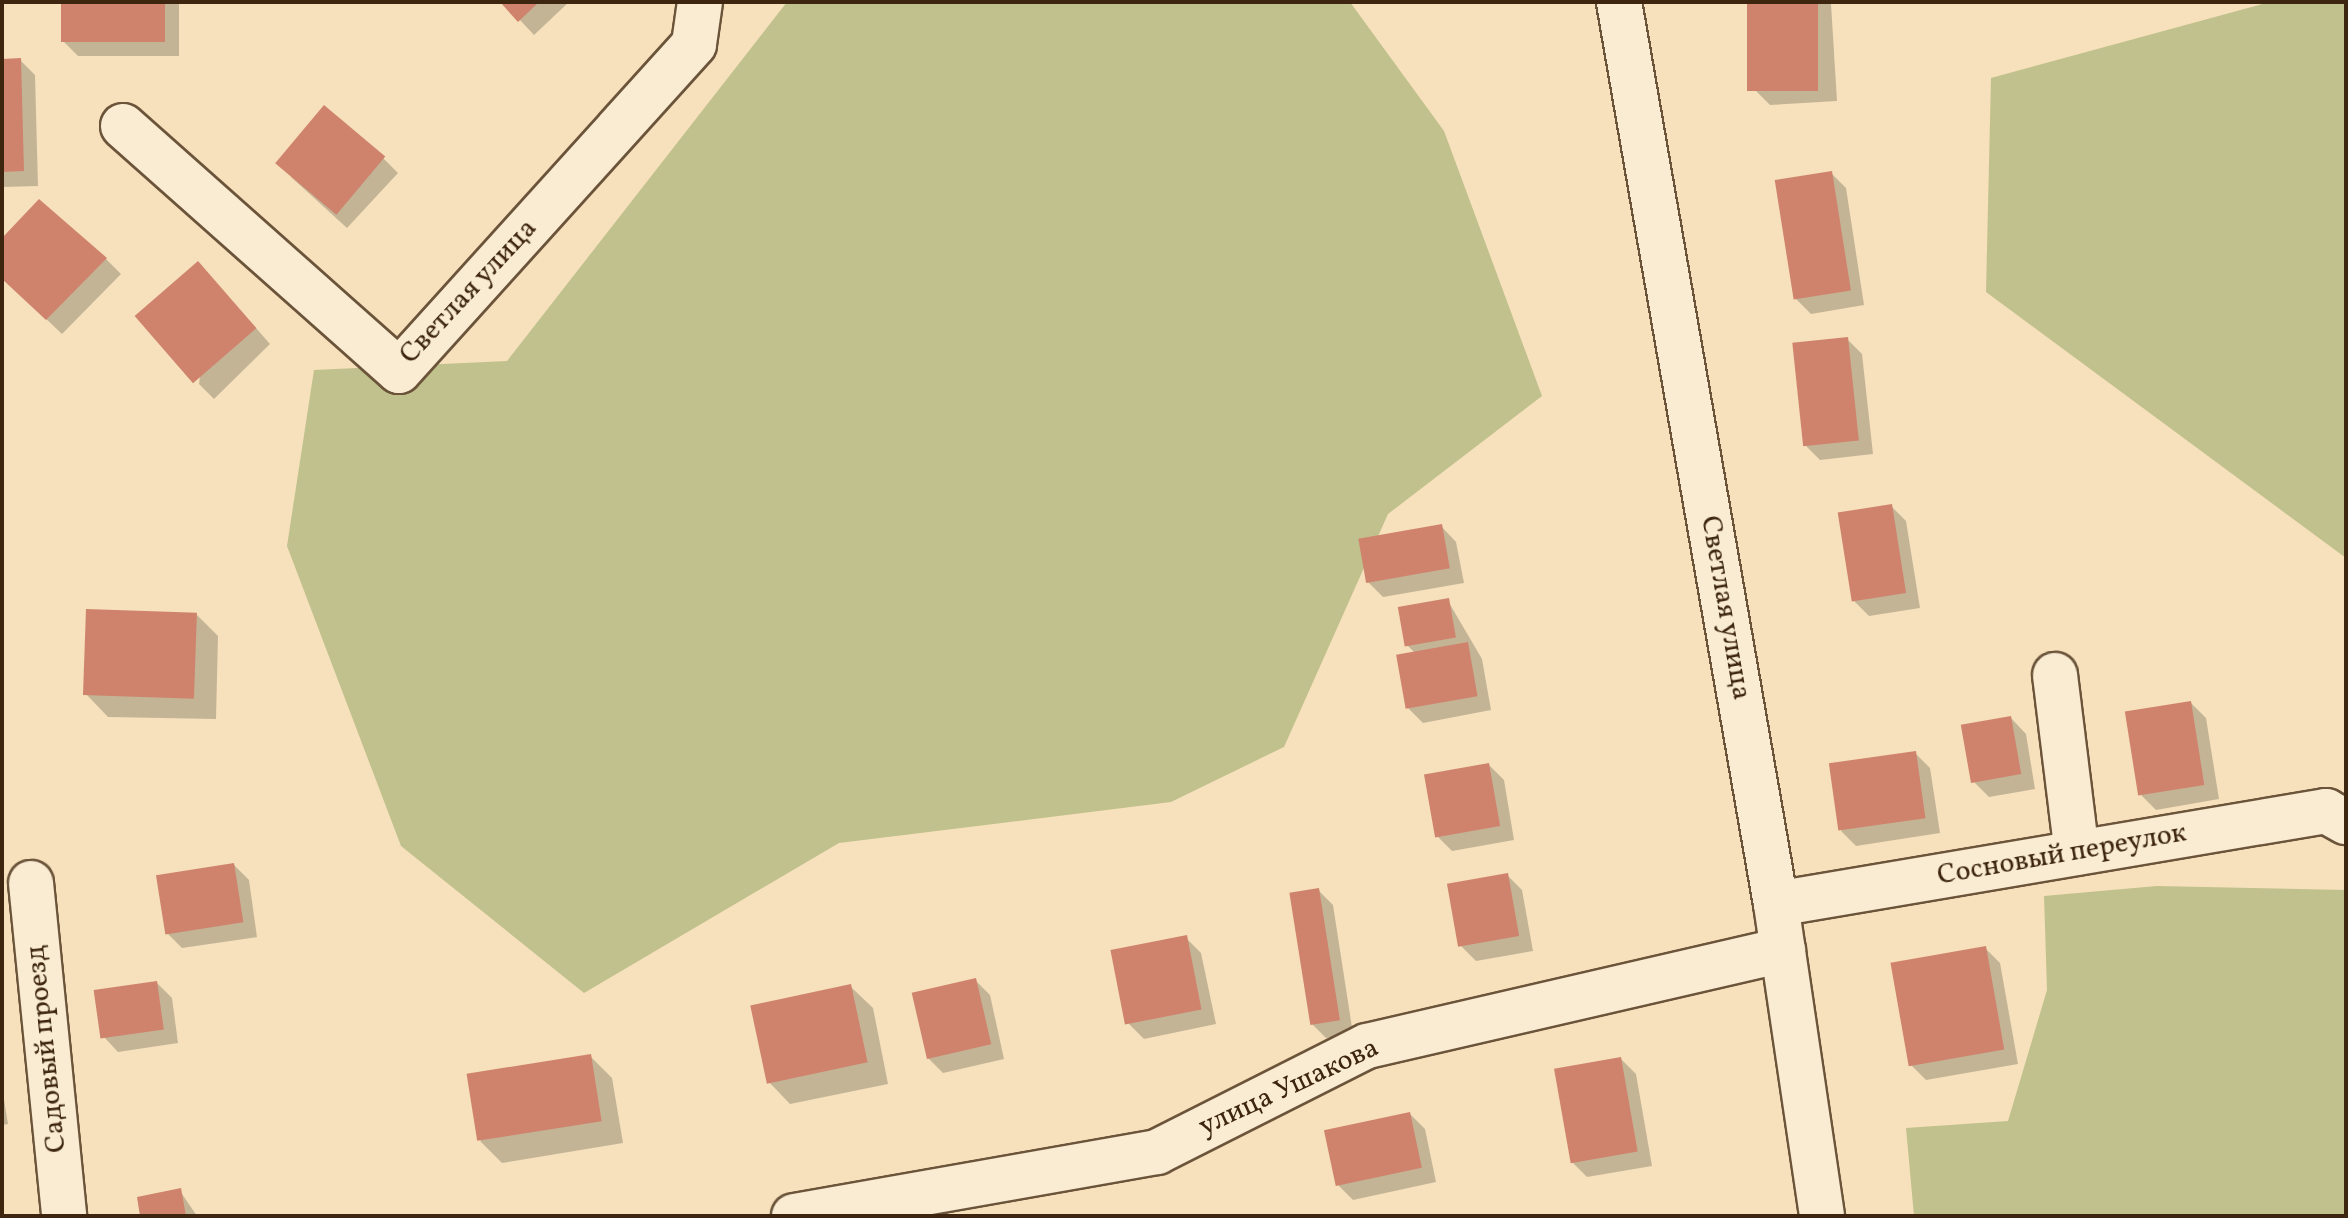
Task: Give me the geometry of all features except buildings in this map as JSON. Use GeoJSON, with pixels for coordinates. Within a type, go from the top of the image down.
{"type":"FeatureCollection","features":[{"type":"Feature","properties":{"kind":"street","name":"Светлая улица"},"geometry":{"type":"LineString","coordinates":[[123,126],[399,371],[694,44],[700,2]]}},
{"type":"Feature","properties":{"kind":"street","name":"Светлая улица"},"geometry":{"type":"LineString","coordinates":[[1619,2],[1776,904],[1822,1216]]}},
{"type":"Feature","properties":{"kind":"street"},"geometry":{"type":"LineString","coordinates":[[2055,675],[2077,853]]}},
{"type":"Feature","properties":{"kind":"street","name":"Сосновый переулок"},"geometry":{"type":"LineString","coordinates":[[1776,904],[2326,811],[2346,822]]}},
{"type":"Feature","properties":{"kind":"street","name":"Садовый проезд"},"geometry":{"type":"LineString","coordinates":[[31,883],[64,1216]]}},
{"type":"Feature","properties":{"kind":"street","name":"улица Ушакова"},"geometry":{"type":"LineString","coordinates":[[794,1216],[974,1199],[1157,1152],[1367,1046],[1783,950]]}},
{"type":"Feature","properties":{"kind":"green space"},"geometry":{"type":"Polygon","coordinates":[[[787,2],[1350,2],[1444,131],[1542,396],[1388,514],[1284,747],[1171,802],[839,843],[584,993],[401,846],[287,546],[314,370],[507,361],[787,2]]]}},
{"type":"Feature","properties":{"kind":"green space"},"geometry":{"type":"Polygon","coordinates":[[[2270,2],[2346,2],[2346,558],[1986,292],[1991,78],[2270,2]]]}},
{"type":"Feature","properties":{"kind":"green space"},"geometry":{"type":"Polygon","coordinates":[[[2157,886],[2346,890],[2346,1216],[1914,1216],[1906,1128],[2008,1121],[2047,990],[2044,896],[2157,886]]]}}]}
